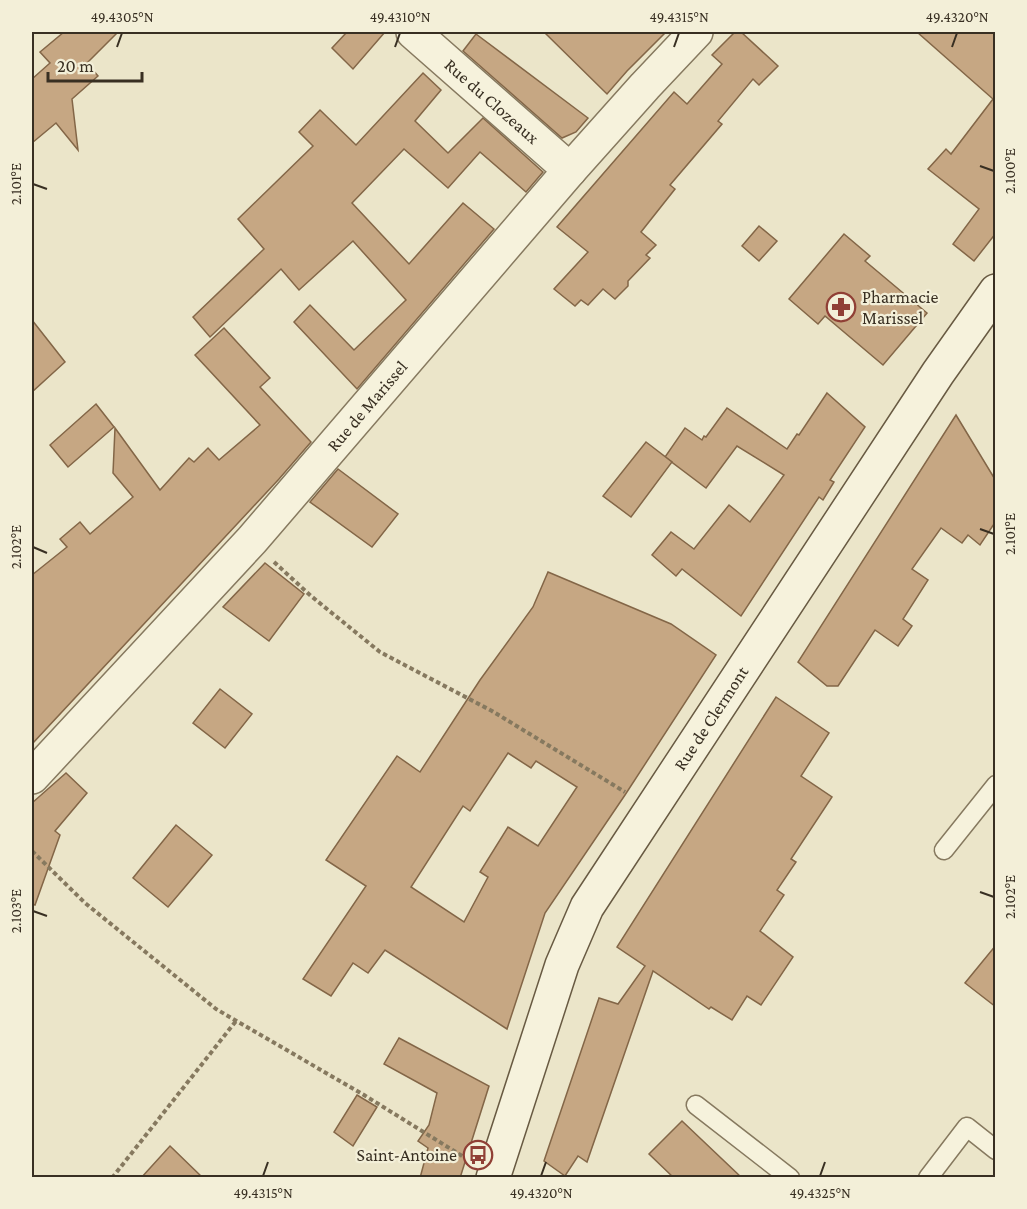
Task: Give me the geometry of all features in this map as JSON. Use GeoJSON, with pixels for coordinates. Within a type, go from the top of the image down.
{"type":"FeatureCollection","features":[{"type":"Feature","properties":{"kind":"street","name":"Rue du Clozeaux"},"geometry":{"type":"LineString","coordinates":[[413,32],[570,170]]}},
{"type":"Feature","properties":{"kind":"street","name":"Rue de Marissel"},"geometry":{"type":"LineString","coordinates":[[32,773],[252,540],[570,170],[696,32]]}},
{"type":"Feature","properties":{"kind":"street","name":"Rue de Clermont"},"geometry":{"type":"LineString","coordinates":[[493,1175],[542,1023],[577,927],[587,908],[938,373],[996,291]]}},
{"type":"Feature","properties":{"kind":"lane"},"geometry":{"type":"LineString","coordinates":[[944,850],[996,785]]}},
{"type":"Feature","properties":{"kind":"lane"},"geometry":{"type":"LineString","coordinates":[[696,1105],[790,1178]]}},
{"type":"Feature","properties":{"kind":"lane"},"geometry":{"type":"LineString","coordinates":[[928,1178],[967,1127],[996,1150]]}},
{"type":"Feature","properties":{"kind":"path"},"geometry":{"type":"LineString","coordinates":[[252,540],[311,596],[380,652],[492,711],[652,808]]}},
{"type":"Feature","properties":{"kind":"path"},"geometry":{"type":"LineString","coordinates":[[32,851],[85,903],[216,1010],[364,1095],[493,1175]]}},
{"type":"Feature","properties":{"kind":"path"},"geometry":{"type":"LineString","coordinates":[[112,1178],[236,1021]]}},
{"type":"Feature","properties":{"kind":"building"},"geometry":{"type":"Polygon","coordinates":[[[64,32],[118,32],[87,63],[98,76],[72,99],[78,150],[56,123],[32,143],[32,79],[50,63],[40,52],[64,32]]]}},
{"type":"Feature","properties":{"kind":"building"},"geometry":{"type":"Polygon","coordinates":[[[347,32],[385,32],[353,69],[332,48],[347,32]]]}},
{"type":"Feature","properties":{"kind":"building"},"geometry":{"type":"Polygon","coordinates":[[[544,32],[666,32],[607,94],[544,32]]]}},
{"type":"Feature","properties":{"kind":"building"},"geometry":{"type":"Polygon","coordinates":[[[735,32],[741,32],[778,66],[759,85],[753,79],[718,121],[722,124],[670,185],[675,189],[641,232],[656,245],[646,255],[650,258],[628,281],[628,286],[615,299],[603,289],[588,305],[581,300],[575,306],[554,289],[588,252],[557,227],[674,92],[687,104],[722,64],[712,55],[735,32]]]}},
{"type":"Feature","properties":{"kind":"building"},"geometry":{"type":"Polygon","coordinates":[[[917,32],[996,32],[996,233],[974,261],[953,244],[979,209],[928,169],[946,149],[951,154],[993,99],[917,32]]]}},
{"type":"Feature","properties":{"kind":"building"},"geometry":{"type":"Polygon","coordinates":[[[476,34],[588,118],[576,132],[562,138],[463,51],[476,34]]]}},
{"type":"Feature","properties":{"kind":"building"},"geometry":{"type":"Polygon","coordinates":[[[423,73],[441,90],[415,121],[448,153],[483,118],[543,172],[526,192],[480,152],[448,188],[404,149],[352,203],[409,264],[463,203],[494,229],[357,389],[294,322],[310,305],[354,350],[406,300],[353,241],[299,290],[281,269],[210,337],[193,317],[264,249],[238,219],[313,146],[299,132],[320,110],[356,145],[423,73]]]}},
{"type":"Feature","properties":{"kind":"building"},"geometry":{"type":"Polygon","coordinates":[[[759,226],[777,241],[759,261],[742,246],[759,226]]]}},
{"type":"Feature","properties":{"kind":"building","name":"Pharmacie Marissel"},"geometry":{"type":"Polygon","coordinates":[[[844,234],[870,256],[865,261],[927,313],[883,365],[825,316],[818,324],[789,299],[844,234]]]}},
{"type":"Feature","properties":{"kind":"building"},"geometry":{"type":"Polygon","coordinates":[[[32,320],[65,362],[32,392],[32,320]]]}},
{"type":"Feature","properties":{"kind":"building"},"geometry":{"type":"Polygon","coordinates":[[[224,328],[270,378],[260,387],[311,442],[32,744],[32,575],[67,547],[60,539],[80,522],[90,534],[133,497],[113,473],[115,428],[160,490],[189,458],[194,462],[208,448],[219,460],[260,425],[195,355],[224,328]]]}},
{"type":"Feature","properties":{"kind":"building"},"geometry":{"type":"Polygon","coordinates":[[[827,393],[865,427],[830,480],[834,482],[823,500],[819,497],[741,616],[682,569],[676,576],[652,555],[671,532],[694,549],[729,505],[750,522],[784,475],[737,446],[706,488],[665,457],[685,428],[702,440],[727,408],[787,449],[827,393]]]}},
{"type":"Feature","properties":{"kind":"building"},"geometry":{"type":"Polygon","coordinates":[[[96,404],[114,427],[68,467],[50,445],[96,404]]]}},
{"type":"Feature","properties":{"kind":"building"},"geometry":{"type":"Polygon","coordinates":[[[956,415],[996,481],[996,521],[980,545],[968,535],[962,543],[941,528],[912,569],[928,580],[903,619],[912,626],[898,646],[875,630],[838,686],[827,686],[798,662],[956,415]]]}},
{"type":"Feature","properties":{"kind":"building"},"geometry":{"type":"Polygon","coordinates":[[[646,442],[672,462],[631,517],[603,496],[646,442]]]}},
{"type":"Feature","properties":{"kind":"building"},"geometry":{"type":"Polygon","coordinates":[[[338,469],[398,514],[372,547],[310,502],[338,469]]]}},
{"type":"Feature","properties":{"kind":"building"},"geometry":{"type":"Polygon","coordinates":[[[265,563],[304,594],[269,641],[223,607],[265,563]]]}},
{"type":"Feature","properties":{"kind":"building"},"geometry":{"type":"Polygon","coordinates":[[[548,572],[671,624],[716,655],[545,913],[507,1029],[385,950],[368,973],[353,963],[331,996],[303,979],[366,886],[326,860],[397,756],[420,772],[480,680],[533,607],[548,572]],[[508,753],[470,811],[463,806],[411,887],[464,922],[488,877],[480,872],[508,827],[538,846],[577,787],[536,761],[531,768],[508,753]]]}},
{"type":"Feature","properties":{"kind":"building"},"geometry":{"type":"Polygon","coordinates":[[[220,689],[252,714],[225,748],[193,723],[220,689]]]}},
{"type":"Feature","properties":{"kind":"building"},"geometry":{"type":"Polygon","coordinates":[[[776,697],[829,733],[801,776],[832,797],[791,859],[796,862],[777,890],[784,895],[760,931],[793,957],[761,1005],[747,996],[732,1020],[711,1007],[709,1009],[653,971],[587,1162],[578,1156],[565,1176],[544,1161],[599,998],[618,1004],[645,966],[617,947],[776,697]]]}},
{"type":"Feature","properties":{"kind":"building"},"geometry":{"type":"Polygon","coordinates":[[[66,773],[87,793],[55,831],[60,835],[35,905],[32,904],[32,803],[66,773]]]}},
{"type":"Feature","properties":{"kind":"building"},"geometry":{"type":"Polygon","coordinates":[[[176,825],[212,855],[168,907],[133,878],[176,825]]]}},
{"type":"Feature","properties":{"kind":"building"},"geometry":{"type":"Polygon","coordinates":[[[996,945],[996,1007],[965,983],[996,945]]]}},
{"type":"Feature","properties":{"kind":"building"},"geometry":{"type":"Polygon","coordinates":[[[399,1038],[489,1086],[460,1178],[420,1178],[428,1148],[418,1141],[429,1125],[437,1093],[384,1064],[399,1038]]]}},
{"type":"Feature","properties":{"kind":"building"},"geometry":{"type":"Polygon","coordinates":[[[357,1095],[377,1107],[353,1146],[334,1132],[357,1095]]]}},
{"type":"Feature","properties":{"kind":"building"},"geometry":{"type":"Polygon","coordinates":[[[682,1121],[742,1178],[674,1178],[649,1154],[682,1121]]]}},
{"type":"Feature","properties":{"kind":"building"},"geometry":{"type":"Polygon","coordinates":[[[170,1146],[203,1178],[141,1178],[170,1146]]]}},
{"type":"Feature","properties":{"kind":"place","name":"Pharmacie Marissel"},"geometry":{"type":"Point","coordinates":[841,307]}},
{"type":"Feature","properties":{"kind":"place","name":"Saint-Antoine"},"geometry":{"type":"Point","coordinates":[478,1155]}}]}
